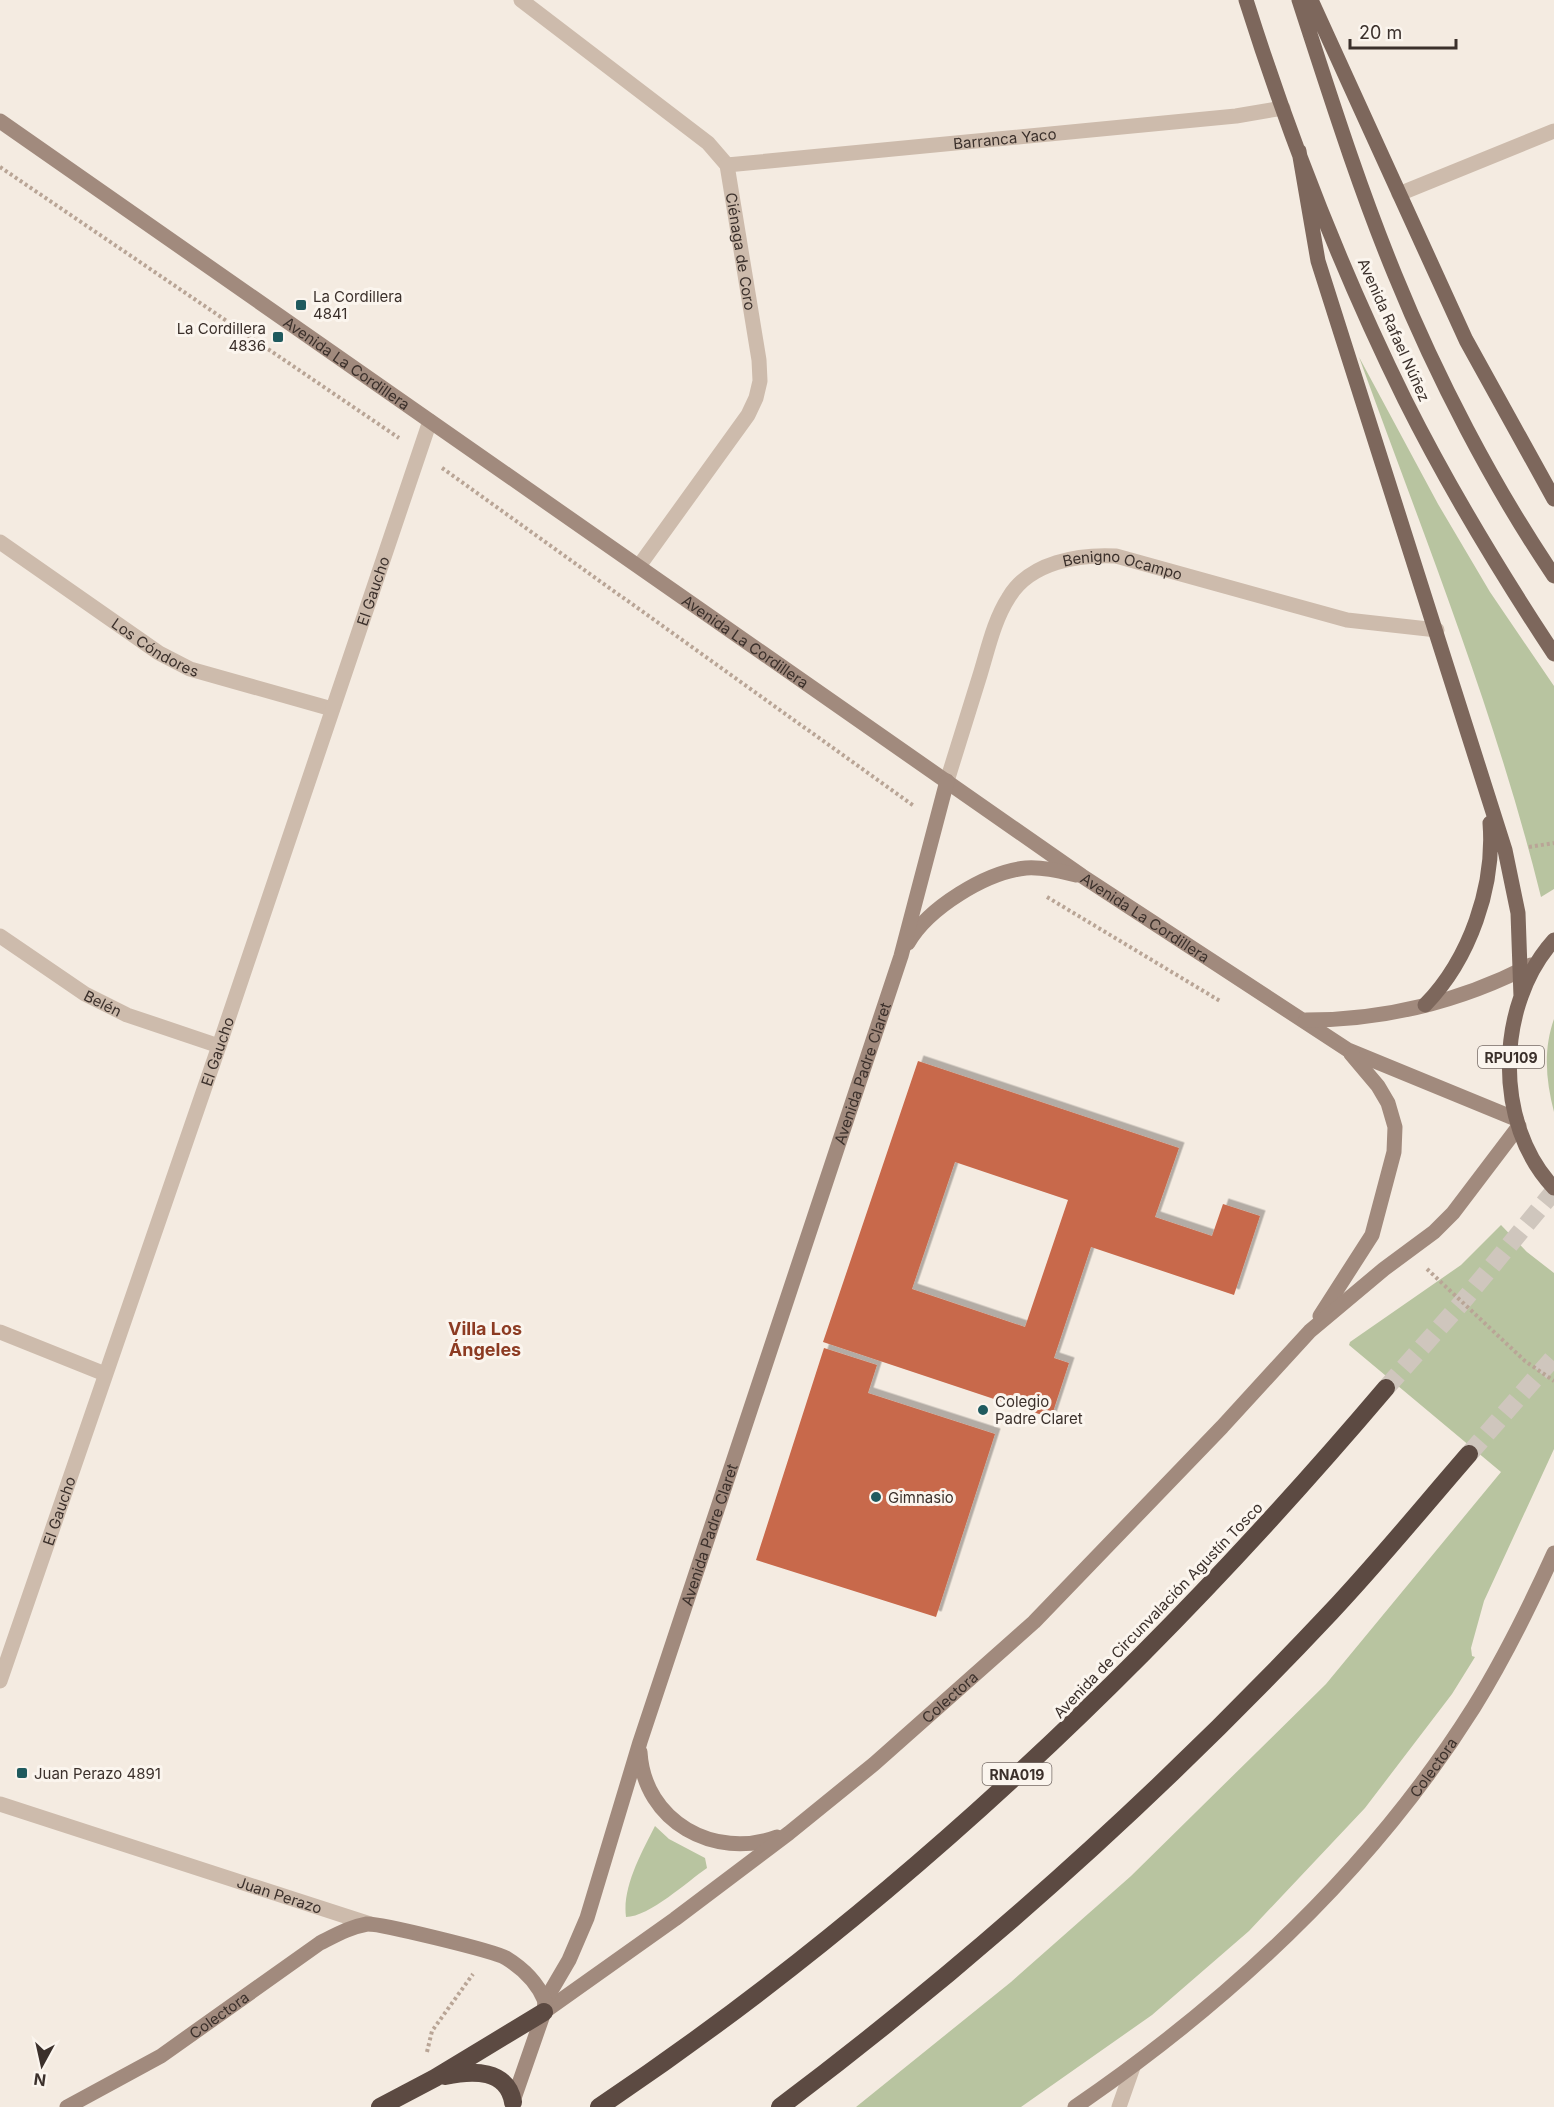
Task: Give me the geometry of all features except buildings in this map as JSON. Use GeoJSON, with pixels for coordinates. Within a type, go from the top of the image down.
{"type":"FeatureCollection","features":[{"type":"Feature","properties":{"kind":"highway","name":"Avenida de Circunvalación Agustín Tosco"},"geometry":{"type":"LineString","coordinates":[[599,2107],[717,2023],[821,1944],[1036,1757],[1130,1668],[1221,1574],[1306,1482],[1386,1388]]}},
{"type":"Feature","properties":{"kind":"highway"},"geometry":{"type":"LineString","coordinates":[[780,2107],[1001,1932],[1179,1768],[1332,1611],[1469,1454]]}},
{"type":"Feature","properties":{"kind":"highway"},"geometry":{"type":"LineString","coordinates":[[380,2107],[435,2078],[545,2007]]}},
{"type":"Feature","properties":{"kind":"highway"},"geometry":{"type":"LineString","coordinates":[[435,2078],[468,2072],[490,2075],[506,2083],[512,2104]]}},
{"type":"Feature","properties":{"kind":"main road","name":"Avenida Rafael Núñez"},"geometry":{"type":"LineString","coordinates":[[1246,0],[1299,151],[1358,297],[1405,398],[1482,540],[1554,654]]}},
{"type":"Feature","properties":{"kind":"main road","name":"Avenida Rafael Núñez"},"geometry":{"type":"LineString","coordinates":[[1299,0],[1359,183],[1418,330],[1499,484],[1554,576]]}},
{"type":"Feature","properties":{"kind":"main road"},"geometry":{"type":"LineString","coordinates":[[1311,0],[1466,340],[1554,499]]}},
{"type":"Feature","properties":{"kind":"main road","name":"Avenida La Cordillera"},"geometry":{"type":"LineString","coordinates":[[0,121],[1082,876],[1306,1020],[1348,1050],[1517,1122]]}},
{"type":"Feature","properties":{"kind":"main road"},"geometry":{"type":"LineString","coordinates":[[1299,151],[1318,261],[1378,456],[1437,630],[1510,873],[1518,912],[1521,997]]}},
{"type":"Feature","properties":{"kind":"main road","name":"Avenida Padre Claret"},"geometry":{"type":"LineString","coordinates":[[512,2104],[545,2007],[587,1918],[640,1742],[901,956],[947,781]]}},
{"type":"Feature","properties":{"kind":"main road"},"geometry":{"type":"LineString","coordinates":[[1425,1005],[1441,989],[1461,958],[1481,903],[1492,852],[1488,796]]}},
{"type":"Feature","properties":{"kind":"main road","name":"Avenida Padre Claret"},"geometry":{"type":"LineString","coordinates":[[901,956],[913,935],[940,906],[1004,873],[1044,867],[1082,876]]}},
{"type":"Feature","properties":{"kind":"main road","name":"RPU109"},"geometry":{"type":"LineString","coordinates":[[1554,940],[1538,962],[1521,997],[1512,1043],[1510,1070],[1517,1122],[1533,1159],[1554,1188]]}},
{"type":"Feature","properties":{"kind":"main road"},"geometry":{"type":"LineString","coordinates":[[1306,1020],[1377,1017],[1425,1005],[1538,962]]}},
{"type":"Feature","properties":{"kind":"main road"},"geometry":{"type":"LineString","coordinates":[[1310,1331],[1372,1235],[1394,1152],[1395,1127],[1388,1103],[1378,1086],[1348,1050]]}},
{"type":"Feature","properties":{"kind":"main road"},"geometry":{"type":"LineString","coordinates":[[1310,1331],[1384,1269],[1407,1254],[1453,1213],[1517,1122]]}},
{"type":"Feature","properties":{"kind":"main road","name":"Colectora"},"geometry":{"type":"LineString","coordinates":[[545,2007],[675,1919],[789,1833],[874,1764],[1034,1622],[1222,1427],[1310,1331]]}},
{"type":"Feature","properties":{"kind":"main road","name":"Colectora"},"geometry":{"type":"LineString","coordinates":[[1075,2107],[1132,2067],[1236,1985],[1340,1881],[1442,1754],[1473,1708],[1514,1637],[1554,1553]]}},
{"type":"Feature","properties":{"kind":"main road"},"geometry":{"type":"LineString","coordinates":[[640,1742],[641,1761],[651,1792],[668,1816],[689,1832],[704,1839],[736,1844],[753,1844],[789,1833]]}},
{"type":"Feature","properties":{"kind":"main road","name":"Colectora"},"geometry":{"type":"LineString","coordinates":[[67,2107],[161,2056],[320,1943],[344,1931],[370,1924]]}},
{"type":"Feature","properties":{"kind":"main road","name":"Juan Perazo"},"geometry":{"type":"LineString","coordinates":[[370,1924],[482,1949],[505,1957],[537,1983],[545,2007]]}},
{"type":"Feature","properties":{"kind":"street"},"geometry":{"type":"LineString","coordinates":[[520,0],[708,143],[727,165]]}},
{"type":"Feature","properties":{"kind":"street","name":"Barranca Yaco"},"geometry":{"type":"LineString","coordinates":[[727,165],[1236,116],[1283,108]]}},
{"type":"Feature","properties":{"kind":"street"},"geometry":{"type":"LineString","coordinates":[[1399,194],[1554,131]]}},
{"type":"Feature","properties":{"kind":"street","name":"Ciénaga de Coro"},"geometry":{"type":"LineString","coordinates":[[639,566],[739,428],[756,398],[760,381],[759,360],[727,165]]}},
{"type":"Feature","properties":{"kind":"street","name":"El Gaucho"},"geometry":{"type":"LineString","coordinates":[[0,1681],[219,1046],[430,421]]}},
{"type":"Feature","properties":{"kind":"street","name":"Los Cóndores"},"geometry":{"type":"LineString","coordinates":[[0,542],[159,653],[190,669],[332,709]]}},
{"type":"Feature","properties":{"kind":"street","name":"Benigno Ocampo"},"geometry":{"type":"LineString","coordinates":[[947,781],[996,624],[1009,595],[1030,575],[1056,562],[1091,555],[1116,556],[1347,620],[1437,630]]}},
{"type":"Feature","properties":{"kind":"street","name":"Belén"},"geometry":{"type":"LineString","coordinates":[[0,936],[85,993],[128,1015],[219,1046]]}},
{"type":"Feature","properties":{"kind":"street"},"geometry":{"type":"LineString","coordinates":[[0,1332],[105,1374]]}},
{"type":"Feature","properties":{"kind":"street","name":"Juan Perazo"},"geometry":{"type":"LineString","coordinates":[[0,1804],[370,1924]]}},
{"type":"Feature","properties":{"kind":"street"},"geometry":{"type":"LineString","coordinates":[[1119,2107],[1132,2067]]}},
{"type":"Feature","properties":{"kind":"path"},"geometry":{"type":"LineString","coordinates":[[0,167],[420,452],[937,822]]}},
{"type":"Feature","properties":{"kind":"path"},"geometry":{"type":"LineString","coordinates":[[1044,896],[1225,1004]]}},
{"type":"Feature","properties":{"kind":"path"},"geometry":{"type":"LineString","coordinates":[[1407,1254],[1432,1274],[1526,1361],[1554,1381]]}},
{"type":"Feature","properties":{"kind":"path"},"geometry":{"type":"LineString","coordinates":[[435,2078],[429,2063],[428,2041],[468,1982],[482,1949]]}},
{"type":"Feature","properties":{"kind":"green space"},"geometry":{"type":"Polygon","coordinates":[[[1359,357],[1438,504],[1490,592],[1554,686],[1554,889],[1541,897],[1503,760],[1481,692],[1359,357]]]}},
{"type":"Feature","properties":{"kind":"green space"},"geometry":{"type":"Polygon","coordinates":[[[1554,1019],[1554,1112],[1549,1089],[1547,1054],[1554,1019]]]}},
{"type":"Feature","properties":{"kind":"green space"},"geometry":{"type":"Polygon","coordinates":[[[1501,1225],[1527,1252],[1554,1273],[1554,1449],[1484,1601],[1471,1648],[1472,1656],[1475,1657],[1452,1694],[1365,1808],[1249,1931],[1152,2015],[1021,2107],[856,2107],[1011,1982],[1131,1876],[1326,1684],[1501,1472],[1349,1345],[1350,1342],[1461,1265],[1501,1225]]]}},
{"type":"Feature","properties":{"kind":"green space"},"geometry":{"type":"Polygon","coordinates":[[[655,1826],[669,1839],[705,1858],[707,1868],[657,1905],[626,1917],[630,1882],[655,1826]]]}},
{"type":"Feature","properties":{"kind":"tunnel"},"geometry":{"type":"LineString","coordinates":[[1386,1388],[1464,1300],[1554,1191]]}},
{"type":"Feature","properties":{"kind":"tunnel"},"geometry":{"type":"LineString","coordinates":[[1469,1454],[1554,1357]]}},
{"type":"Feature","properties":{"kind":"place","name":"La Cordillera 4841"},"geometry":{"type":"Point","coordinates":[301,305]}},
{"type":"Feature","properties":{"kind":"place","name":"La Cordillera 4836"},"geometry":{"type":"Point","coordinates":[278,337]}},
{"type":"Feature","properties":{"kind":"place","name":"Colegio Padre Claret"},"geometry":{"type":"Point","coordinates":[983,1410]}},
{"type":"Feature","properties":{"kind":"place","name":"Gimnasio"},"geometry":{"type":"Point","coordinates":[876,1497]}},
{"type":"Feature","properties":{"kind":"place","name":"Juan Perazo 4891"},"geometry":{"type":"Point","coordinates":[22,1773]}},
{"type":"Feature","properties":{"kind":"district","name":"Villa Los Ángeles"},"geometry":{"type":"Point","coordinates":[485,1338]}}]}
